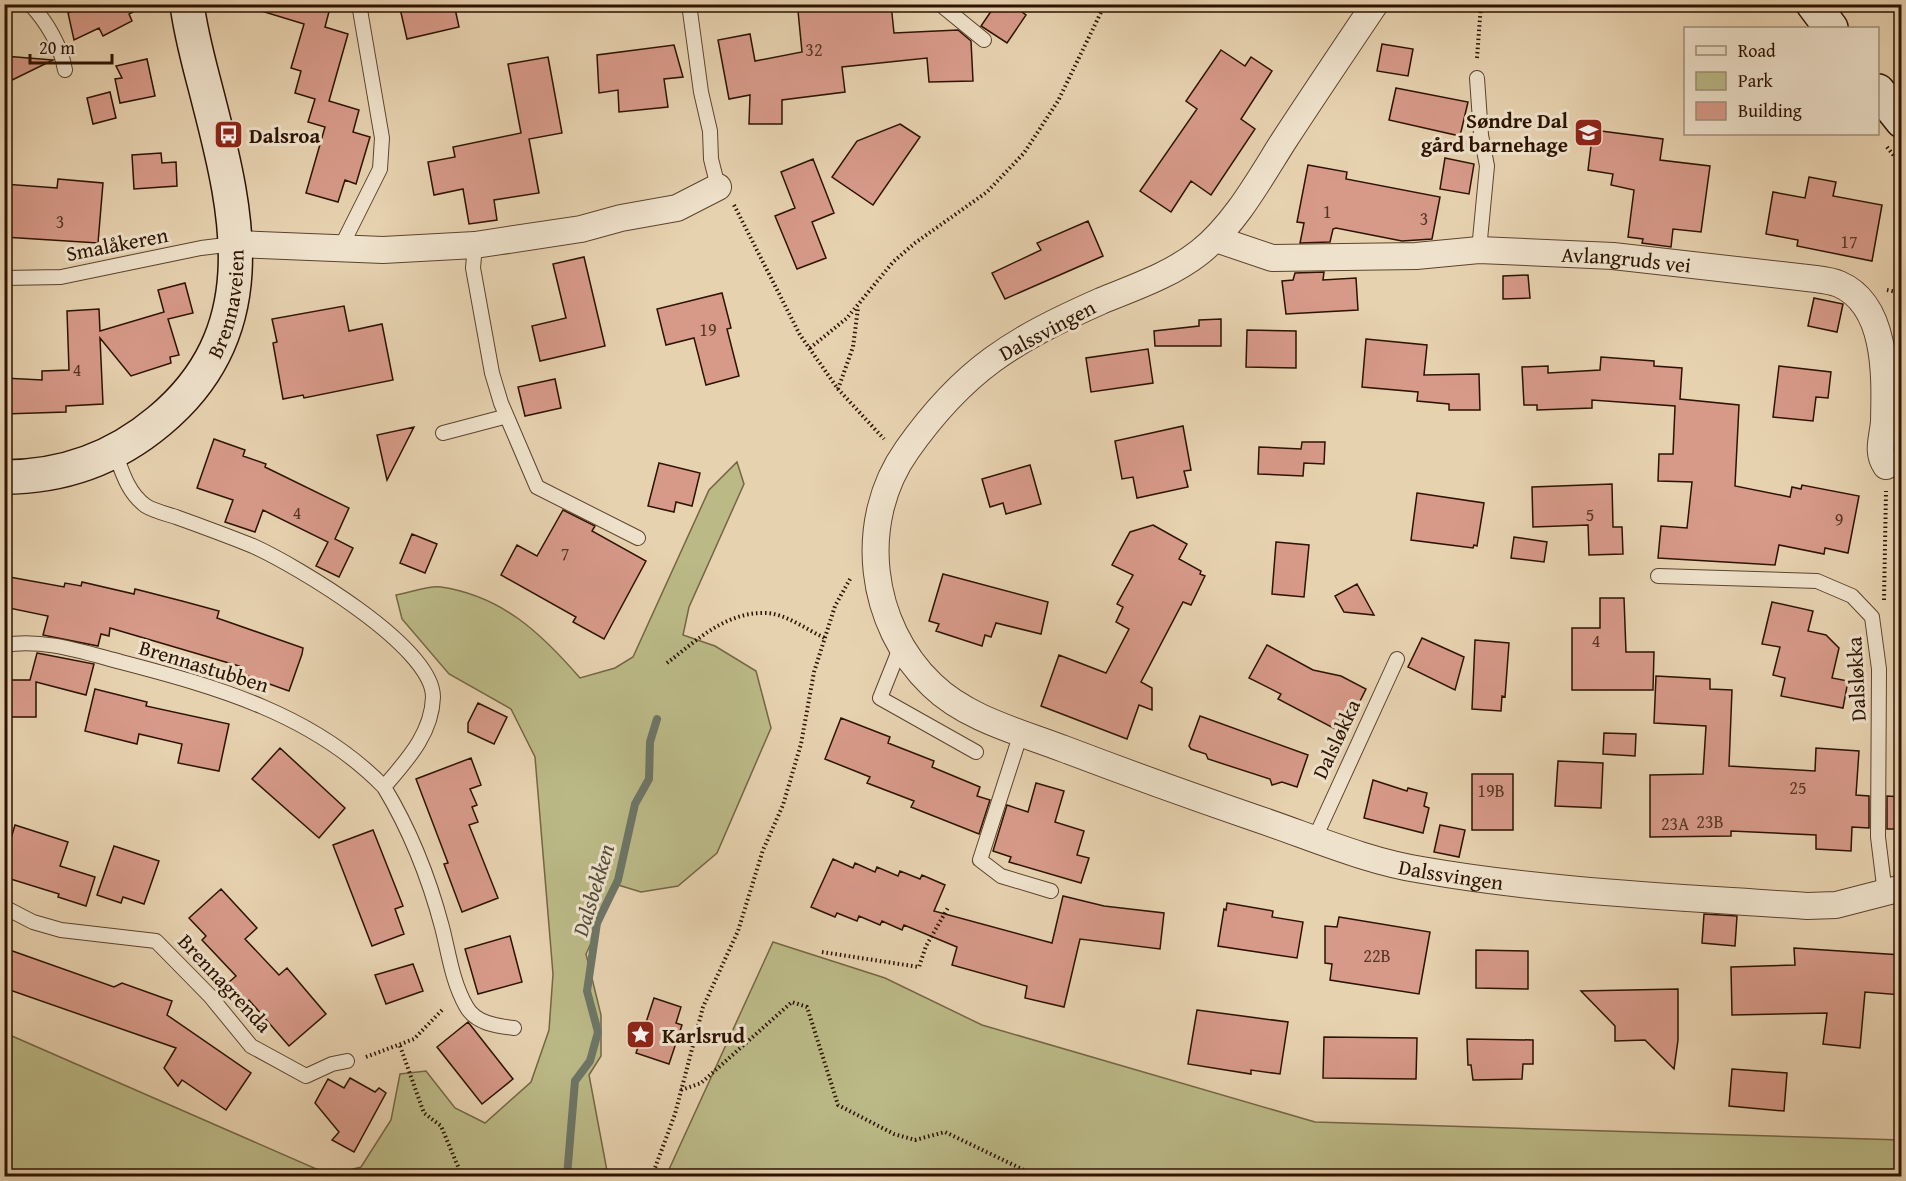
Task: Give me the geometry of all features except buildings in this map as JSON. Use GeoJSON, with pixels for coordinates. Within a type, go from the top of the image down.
{"type":"FeatureCollection","features":[{"type":"Feature","properties":{"kind":"street","name":"Brennaveien"},"geometry":{"type":"LineString","coordinates":[[4,477],[57,472],[115,452],[166,415],[206,367],[229,314],[236,272],[236,244],[219,142],[188,4]]}},
{"type":"Feature","properties":{"kind":"street","name":"Dalssvingen"},"geometry":{"type":"LineString","coordinates":[[1376,4],[1249,195],[1216,239],[1177,268],[1012,344],[981,366],[939,407],[904,454],[887,486],[876,546],[880,599],[900,648],[932,685],[955,703],[1022,734],[1182,793],[1418,870],[1582,889],[1807,906],[1836,905],[1893,891]]}},
{"type":"Feature","properties":{"kind":"street"},"geometry":{"type":"LineString","coordinates":[[1813,4],[1830,27]]}},
{"type":"Feature","properties":{"kind":"street"},"geometry":{"type":"LineString","coordinates":[[1879,92],[1902,121]]}},
{"type":"Feature","properties":{"kind":"street"},"geometry":{"type":"LineString","coordinates":[[236,244],[340,249],[423,249],[475,244],[581,229],[621,218],[678,208],[718,187]]}},
{"type":"Feature","properties":{"kind":"street","name":"Avlangruds vei"},"geometry":{"type":"LineString","coordinates":[[1216,239],[1272,258],[1416,256],[1479,250],[1613,256],[1816,279],[1840,284],[1862,305],[1880,340],[1884,370],[1884,424],[1880,452],[1886,466]]}},
{"type":"Feature","properties":{"kind":"lane"},"geometry":{"type":"LineString","coordinates":[[30,4],[48,28],[63,56],[65,70]]}},
{"type":"Feature","properties":{"kind":"lane"},"geometry":{"type":"LineString","coordinates":[[340,249],[380,169],[382,138],[359,4]]}},
{"type":"Feature","properties":{"kind":"lane"},"geometry":{"type":"LineString","coordinates":[[689,4],[701,92],[710,131],[711,159],[718,187]]}},
{"type":"Feature","properties":{"kind":"lane"},"geometry":{"type":"LineString","coordinates":[[940,4],[984,40]]}},
{"type":"Feature","properties":{"kind":"lane"},"geometry":{"type":"LineString","coordinates":[[1477,78],[1481,135],[1487,166],[1479,250]]}},
{"type":"Feature","properties":{"kind":"lane","name":"Smalåkeren"},"geometry":{"type":"LineString","coordinates":[[4,278],[61,277],[201,248],[236,244]]}},
{"type":"Feature","properties":{"kind":"lane"},"geometry":{"type":"LineString","coordinates":[[475,244],[473,268],[492,373],[501,403],[537,487],[638,538]]}},
{"type":"Feature","properties":{"kind":"lane"},"geometry":{"type":"LineString","coordinates":[[443,433],[500,418]]}},
{"type":"Feature","properties":{"kind":"lane"},"geometry":{"type":"LineString","coordinates":[[115,452],[129,488],[147,507],[282,560],[336,592],[392,636],[414,658],[427,677],[433,694],[430,716],[423,736],[384,787]]}},
{"type":"Feature","properties":{"kind":"lane","name":"Dalsløkka"},"geometry":{"type":"LineString","coordinates":[[1658,576],[1817,581],[1852,596],[1872,617],[1879,669],[1878,837],[1893,891]]}},
{"type":"Feature","properties":{"kind":"lane","name":"Brennastubben"},"geometry":{"type":"LineString","coordinates":[[4,645],[20,642],[66,648],[244,697],[315,732],[361,764],[384,787],[400,814],[425,874],[442,930],[448,965],[466,1007],[484,1023],[514,1028]]}},
{"type":"Feature","properties":{"kind":"lane"},"geometry":{"type":"LineString","coordinates":[[900,648],[880,698],[976,752]]}},
{"type":"Feature","properties":{"kind":"lane","name":"Dalsløkka"},"geometry":{"type":"LineString","coordinates":[[1315,838],[1397,659]]}},
{"type":"Feature","properties":{"kind":"lane"},"geometry":{"type":"LineString","coordinates":[[1022,734],[980,860],[1001,876],[1051,891]]}},
{"type":"Feature","properties":{"kind":"lane","name":"Brennagrenda"},"geometry":{"type":"LineString","coordinates":[[4,907],[33,922],[61,930],[156,941],[210,996],[251,1046],[258,1051],[306,1076],[332,1064],[347,1061]]}},
{"type":"Feature","properties":{"kind":"path"},"geometry":{"type":"LineString","coordinates":[[810,348],[858,307],[893,261],[987,192],[1024,153],[1058,101],[1105,4]]}},
{"type":"Feature","properties":{"kind":"path"},"geometry":{"type":"LineString","coordinates":[[1477,78],[1481,4]]}},
{"type":"Feature","properties":{"kind":"path"},"geometry":{"type":"LineString","coordinates":[[718,187],[738,210],[793,321],[838,389],[886,440],[904,454]]}},
{"type":"Feature","properties":{"kind":"path"},"geometry":{"type":"LineString","coordinates":[[838,389],[853,347],[858,307]]}},
{"type":"Feature","properties":{"kind":"path"},"geometry":{"type":"LineString","coordinates":[[1872,617],[1884,608],[1886,493]]}},
{"type":"Feature","properties":{"kind":"path"},"geometry":{"type":"LineString","coordinates":[[652,1176],[681,1090],[703,1007],[738,932],[763,850],[783,805],[801,744],[814,672],[836,606],[860,561],[876,546]]}},
{"type":"Feature","properties":{"kind":"path"},"geometry":{"type":"LineString","coordinates":[[667,663],[710,629],[735,618],[765,613],[780,616],[825,638]]}},
{"type":"Feature","properties":{"kind":"path"},"geometry":{"type":"LineString","coordinates":[[822,952],[919,967],[926,946],[949,906]]}},
{"type":"Feature","properties":{"kind":"path"},"geometry":{"type":"LineString","coordinates":[[347,1061],[400,1046],[414,1039],[461,993]]}},
{"type":"Feature","properties":{"kind":"path"},"geometry":{"type":"LineString","coordinates":[[681,1090],[701,1083],[792,1002],[807,1006],[838,1105],[894,1134],[915,1140],[945,1132],[1026,1171],[1046,1173],[1047,1176]]}},
{"type":"Feature","properties":{"kind":"path"},"geometry":{"type":"LineString","coordinates":[[400,1046],[424,1113],[441,1126],[462,1176]]}},
{"type":"Feature","properties":{"kind":"green space"},"geometry":{"type":"Polygon","coordinates":[[[737,462],[744,484],[689,607],[683,635],[715,646],[756,671],[771,728],[717,853],[678,886],[641,892],[618,885],[586,954],[601,1015],[601,1056],[589,1075],[608,1176],[5,1176],[5,1033],[330,1175],[361,1167],[391,1120],[400,1074],[426,1071],[455,1108],[485,1123],[531,1082],[549,1030],[553,974],[535,757],[511,709],[449,674],[402,619],[396,595],[436,587],[463,592],[502,608],[519,619],[550,646],[580,678],[615,668],[633,657],[709,490],[737,462]]]}},
{"type":"Feature","properties":{"kind":"green space"},"geometry":{"type":"Polygon","coordinates":[[[773,942],[885,978],[982,1025],[1315,1122],[1901,1140],[1901,1176],[666,1176],[773,942]]]}},
{"type":"Feature","properties":{"kind":"waterway","name":"Dalsbekken"},"geometry":{"type":"LineString","coordinates":[[567,1176],[575,1081],[590,1061],[598,1032],[587,991],[597,923],[618,880],[635,804],[649,779],[650,742],[657,719]]}},
{"type":"Feature","properties":{"kind":"place","name":"Søndre Dal gård barnehage"},"geometry":{"type":"Point","coordinates":[1589,132]}},
{"type":"Feature","properties":{"kind":"place","name":"Dalsroa"},"geometry":{"type":"Point","coordinates":[228,135]}},
{"type":"Feature","properties":{"kind":"place","name":"Karlsrud"},"geometry":{"type":"Point","coordinates":[641,1035]}}]}
